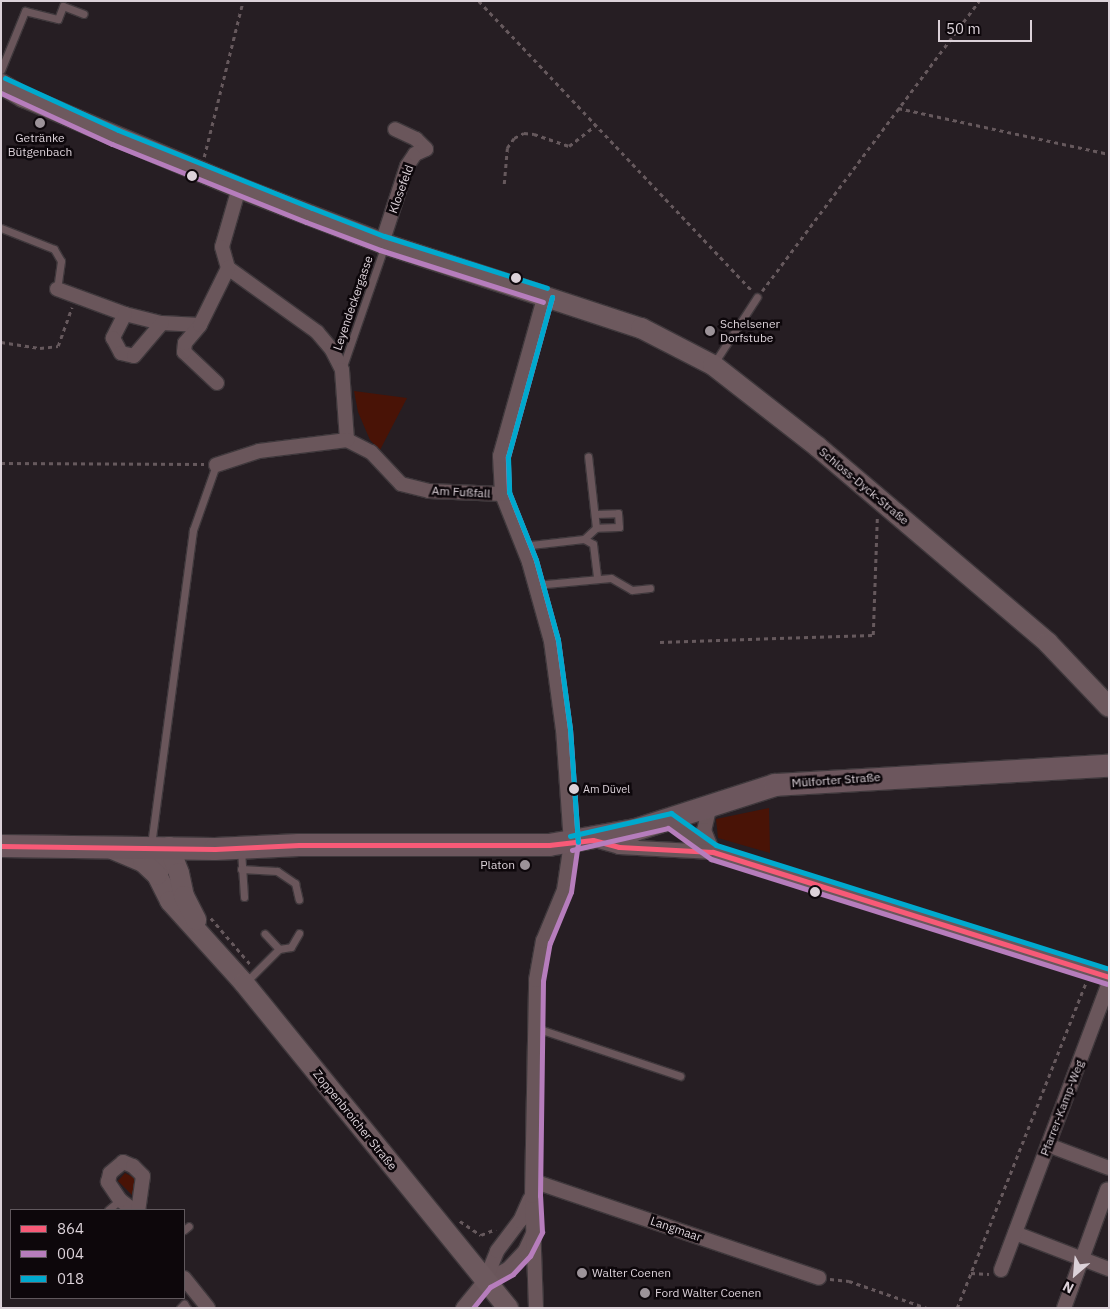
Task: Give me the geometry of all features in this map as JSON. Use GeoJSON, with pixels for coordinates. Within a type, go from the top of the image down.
{"type":"FeatureCollection","features":[{"type":"Feature","properties":{"kind":"main road","name":"Mülforter Straße"},"geometry":{"type":"LineString","coordinates":[[1,846],[106,846],[210,849],[241,859],[571,843],[593,840],[669,820],[753,790],[799,782],[1109,766]]}},
{"type":"Feature","properties":{"kind":"street","name":"Schloss-Dyck-Straße"},"geometry":{"type":"LineString","coordinates":[[1,84],[22,97],[239,188],[384,244],[545,295],[641,328],[713,365],[877,497],[1048,643],[1109,707]]}},
{"type":"Feature","properties":{"kind":"street","name":"Klosefeld"},"geometry":{"type":"LineString","coordinates":[[384,244],[407,166],[415,154],[426,149],[416,139],[394,129]]}},
{"type":"Feature","properties":{"kind":"street"},"geometry":{"type":"LineString","coordinates":[[216,464],[259,451],[347,440],[342,370],[332,350],[317,332],[228,268],[222,247],[239,188]]}},
{"type":"Feature","properties":{"kind":"street"},"geometry":{"type":"LineString","coordinates":[[217,383],[184,352],[185,344],[200,325],[228,268]]}},
{"type":"Feature","properties":{"kind":"street"},"geometry":{"type":"LineString","coordinates":[[57,289],[125,314],[162,323],[200,325]]}},
{"type":"Feature","properties":{"kind":"street"},"geometry":{"type":"LineString","coordinates":[[536,1308],[535,1230],[532,1196],[536,980],[543,941],[564,890],[571,843],[563,730],[551,641],[522,546],[502,494],[500,456],[545,295]]}},
{"type":"Feature","properties":{"kind":"street"},"geometry":{"type":"LineString","coordinates":[[125,314],[112,338],[121,353],[134,356],[162,323]]}},
{"type":"Feature","properties":{"kind":"street","name":"Am Fußfall"},"geometry":{"type":"LineString","coordinates":[[347,440],[371,452],[401,484],[429,491],[502,494]]}},
{"type":"Feature","properties":{"kind":"street"},"geometry":{"type":"LineString","coordinates":[[710,805],[704,830],[713,852]]}},
{"type":"Feature","properties":{"kind":"street"},"geometry":{"type":"LineString","coordinates":[[669,820],[713,852]]}},
{"type":"Feature","properties":{"kind":"street"},"geometry":{"type":"LineString","coordinates":[[593,840],[620,847],[713,852],[1109,977]]}},
{"type":"Feature","properties":{"kind":"street"},"geometry":{"type":"LineString","coordinates":[[106,846],[143,862],[158,875]]}},
{"type":"Feature","properties":{"kind":"street"},"geometry":{"type":"LineString","coordinates":[[158,875],[160,847]]}},
{"type":"Feature","properties":{"kind":"street","name":"Zoppenbroicher Straße"},"geometry":{"type":"LineString","coordinates":[[160,847],[181,879],[184,896],[250,976],[508,1308]]}},
{"type":"Feature","properties":{"kind":"street"},"geometry":{"type":"LineString","coordinates":[[181,879],[198,856],[210,849]]}},
{"type":"Feature","properties":{"kind":"street","name":"Zoppenbroicher Straße"},"geometry":{"type":"LineString","coordinates":[[158,875],[170,901],[206,924]]}},
{"type":"Feature","properties":{"kind":"street","name":"Pfarrer-Kamp-Weg"},"geometry":{"type":"LineString","coordinates":[[1001,1270],[1109,982]]}},
{"type":"Feature","properties":{"kind":"street"},"geometry":{"type":"LineString","coordinates":[[1048,1145],[1109,1168]]}},
{"type":"Feature","properties":{"kind":"street"},"geometry":{"type":"LineString","coordinates":[[132,1209],[120,1200],[108,1182],[110,1173],[123,1162],[133,1166],[143,1176],[138,1209]]}},
{"type":"Feature","properties":{"kind":"street","name":"Langmaar"},"geometry":{"type":"LineString","coordinates":[[533,1181],[819,1278]]}},
{"type":"Feature","properties":{"kind":"street"},"geometry":{"type":"LineString","coordinates":[[1064,1308],[1108,1190]]}},
{"type":"Feature","properties":{"kind":"street"},"geometry":{"type":"LineString","coordinates":[[463,1308],[485,1280],[497,1251],[520,1221],[532,1196]]}},
{"type":"Feature","properties":{"kind":"street"},"geometry":{"type":"LineString","coordinates":[[485,1280],[510,1268],[525,1250],[535,1230]]}},
{"type":"Feature","properties":{"kind":"street"},"geometry":{"type":"LineString","coordinates":[[1014,1233],[1109,1269]]}},
{"type":"Feature","properties":{"kind":"street"},"geometry":{"type":"LineString","coordinates":[[185,1279],[208,1308]]}},
{"type":"Feature","properties":{"kind":"lane"},"geometry":{"type":"LineString","coordinates":[[1,70],[25,10],[58,20],[63,6],[84,14]]}},
{"type":"Feature","properties":{"kind":"lane"},"geometry":{"type":"LineString","coordinates":[[1,228],[54,249],[61,260],[57,289]]}},
{"type":"Feature","properties":{"kind":"lane","name":"Leyendeckergasse"},"geometry":{"type":"LineString","coordinates":[[342,370],[384,244]]}},
{"type":"Feature","properties":{"kind":"lane"},"geometry":{"type":"LineString","coordinates":[[713,365],[757,297]]}},
{"type":"Feature","properties":{"kind":"lane"},"geometry":{"type":"LineString","coordinates":[[588,456],[596,528]]}},
{"type":"Feature","properties":{"kind":"lane"},"geometry":{"type":"LineString","coordinates":[[160,847],[193,530],[216,464]]}},
{"type":"Feature","properties":{"kind":"lane"},"geometry":{"type":"LineString","coordinates":[[584,539],[596,528],[619,527],[618,513],[595,514]]}},
{"type":"Feature","properties":{"kind":"lane"},"geometry":{"type":"LineString","coordinates":[[522,546],[584,539],[593,544],[597,579]]}},
{"type":"Feature","properties":{"kind":"lane"},"geometry":{"type":"LineString","coordinates":[[535,585],[611,578],[632,590],[650,588]]}},
{"type":"Feature","properties":{"kind":"lane"},"geometry":{"type":"LineString","coordinates":[[244,896],[241,859],[277,871],[295,883],[299,900]]}},
{"type":"Feature","properties":{"kind":"lane"},"geometry":{"type":"LineString","coordinates":[[250,976],[279,949],[291,947],[299,933]]}},
{"type":"Feature","properties":{"kind":"lane"},"geometry":{"type":"LineString","coordinates":[[264,934],[279,949]]}},
{"type":"Feature","properties":{"kind":"lane"},"geometry":{"type":"LineString","coordinates":[[536,1028],[680,1076]]}},
{"type":"Feature","properties":{"kind":"lane"},"geometry":{"type":"LineString","coordinates":[[109,1209],[120,1200]]}},
{"type":"Feature","properties":{"kind":"lane"},"geometry":{"type":"LineString","coordinates":[[180,1308],[184,1304],[187,1308]]}},
{"type":"Feature","properties":{"kind":"path"},"geometry":{"type":"LineString","coordinates":[[200,172],[243,1]]}},
{"type":"Feature","properties":{"kind":"path"},"geometry":{"type":"LineString","coordinates":[[479,1],[757,297],[979,1]]}},
{"type":"Feature","properties":{"kind":"path"},"geometry":{"type":"LineString","coordinates":[[898,108],[1109,154]]}},
{"type":"Feature","properties":{"kind":"path"},"geometry":{"type":"LineString","coordinates":[[504,184],[507,148],[514,138],[524,133],[534,134],[569,146],[596,125]]}},
{"type":"Feature","properties":{"kind":"path"},"geometry":{"type":"LineString","coordinates":[[1,342],[40,348],[58,346],[76,296]]}},
{"type":"Feature","properties":{"kind":"path"},"geometry":{"type":"LineString","coordinates":[[1,463],[216,464]]}},
{"type":"Feature","properties":{"kind":"path"},"geometry":{"type":"LineString","coordinates":[[660,642],[873,635],[877,497]]}},
{"type":"Feature","properties":{"kind":"path"},"geometry":{"type":"LineString","coordinates":[[206,924],[250,976]]}},
{"type":"Feature","properties":{"kind":"path"},"geometry":{"type":"LineString","coordinates":[[957,1308],[1090,971]]}},
{"type":"Feature","properties":{"kind":"path"},"geometry":{"type":"LineString","coordinates":[[459,1220],[473,1232],[481,1235],[499,1227],[508,1236]]}},
{"type":"Feature","properties":{"kind":"path"},"geometry":{"type":"LineString","coordinates":[[971,1273],[991,1274],[1001,1270]]}},
{"type":"Feature","properties":{"kind":"path"},"geometry":{"type":"LineString","coordinates":[[819,1278],[849,1281],[927,1308]]}},
{"type":"Feature","properties":{"kind":"shaded area"},"geometry":{"type":"Polygon","coordinates":[[[354,391],[407,398],[380,450],[370,440],[358,412],[354,391]]]}},
{"type":"Feature","properties":{"kind":"shaded area"},"geometry":{"type":"Polygon","coordinates":[[[769,808],[770,853],[718,838],[716,819],[769,808]]]}},
{"type":"Feature","properties":{"kind":"shaded area"},"geometry":{"type":"Polygon","coordinates":[[[125,1173],[136,1179],[132,1195],[118,1181],[125,1173]]]}},
{"type":"Feature","properties":{"kind":"transit line","name":"018"},"geometry":{"type":"LineString","coordinates":[[5,78],[118,130],[384,236],[547,288]]}},
{"type":"Feature","properties":{"kind":"transit line","name":"004"},"geometry":{"type":"LineString","coordinates":[[1,93],[112,144],[306,222],[380,250],[543,302]]}},
{"type":"Feature","properties":{"kind":"transit line","name":"004"},"geometry":{"type":"LineString","coordinates":[[473,1308],[490,1287],[513,1274],[530,1256],[542,1232],[540,1196],[543,981],[550,943],[571,892],[578,843],[570,729],[558,640],[536,560],[509,492],[508,457],[552,297]]}},
{"type":"Feature","properties":{"kind":"transit line","name":"018"},"geometry":{"type":"LineString","coordinates":[[552,297],[508,457],[509,492],[536,560],[558,640],[570,729],[578,842]]}},
{"type":"Feature","properties":{"kind":"transit line","name":"018"},"geometry":{"type":"LineString","coordinates":[[570,836],[671,813],[716,845],[1109,969]]}},
{"type":"Feature","properties":{"kind":"transit line","name":"004"},"geometry":{"type":"LineString","coordinates":[[572,850],[668,828],[711,859],[1107,984]]}},
{"type":"Feature","properties":{"kind":"transit line","name":"864"},"geometry":{"type":"LineString","coordinates":[[1,846],[215,849],[299,845],[549,845],[593,840],[619,847],[713,852],[1109,977]]}},
{"type":"Feature","properties":{"kind":"place","name":"Getränke Bütgenbach"},"geometry":{"type":"Point","coordinates":[40,123]}},
{"type":"Feature","properties":{"kind":"place","name":"Schelsener Dorfstube"},"geometry":{"type":"Point","coordinates":[710,331]}},
{"type":"Feature","properties":{"kind":"place","name":"Am Düvel"},"geometry":{"type":"Point","coordinates":[574,789]}},
{"type":"Feature","properties":{"kind":"place","name":"Platon"},"geometry":{"type":"Point","coordinates":[525,865]}},
{"type":"Feature","properties":{"kind":"place","name":"Walter Coenen"},"geometry":{"type":"Point","coordinates":[582,1273]}},
{"type":"Feature","properties":{"kind":"place","name":"Ford Walter Coenen"},"geometry":{"type":"Point","coordinates":[645,1293]}}]}
